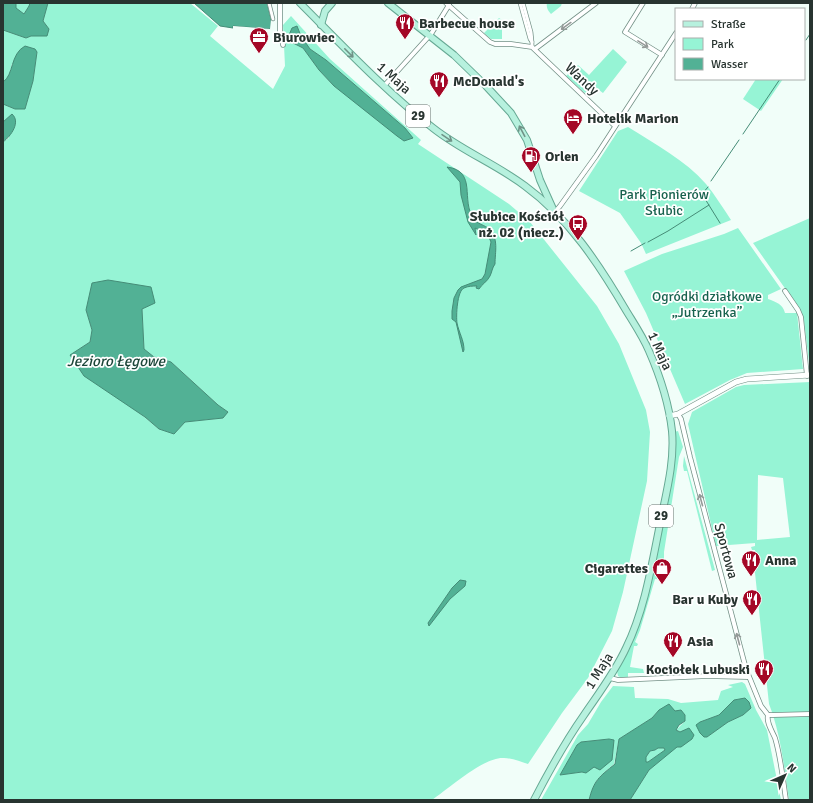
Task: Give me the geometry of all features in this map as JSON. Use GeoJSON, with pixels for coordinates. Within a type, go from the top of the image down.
{"type":"FeatureCollection","features":[{"type":"Feature","properties":{"kind":"main road","name":"1 Maja"},"geometry":{"type":"LineString","coordinates":[[300,3],[384,86],[433,128],[448,139],[510,175],[529,189],[555,212],[573,233],[605,276],[643,338],[658,374],[669,416],[672,439],[672,462],[648,579],[636,625],[610,678],[562,749],[534,800]]}},
{"type":"Feature","properties":{"kind":"main road"},"geometry":{"type":"LineString","coordinates":[[321,25],[325,11],[332,3]]}},
{"type":"Feature","properties":{"kind":"main road","name":"29"},"geometry":{"type":"LineString","coordinates":[[388,3],[430,35],[486,86],[510,113],[527,140],[540,180],[555,212]]}},
{"type":"Feature","properties":{"kind":"main road"},"geometry":{"type":"LineString","coordinates":[[529,189],[536,188],[540,180]]}},
{"type":"Feature","properties":{"kind":"street"},"geometry":{"type":"LineString","coordinates":[[280,3],[280,37],[283,45]]}},
{"type":"Feature","properties":{"kind":"street"},"geometry":{"type":"LineString","coordinates":[[520,3],[533,46]]}},
{"type":"Feature","properties":{"kind":"street"},"geometry":{"type":"LineString","coordinates":[[523,3],[531,32],[533,46]]}},
{"type":"Feature","properties":{"kind":"street"},"geometry":{"type":"LineString","coordinates":[[384,86],[430,35],[448,4],[490,42],[495,44],[533,46],[596,3]]}},
{"type":"Feature","properties":{"kind":"street"},"geometry":{"type":"LineString","coordinates":[[643,3],[625,32],[662,55]]}},
{"type":"Feature","properties":{"kind":"street"},"geometry":{"type":"LineString","coordinates":[[270,5],[273,19]]}},
{"type":"Feature","properties":{"kind":"street"},"geometry":{"type":"LineString","coordinates":[[555,212],[615,126],[675,35]]}},
{"type":"Feature","properties":{"kind":"street","name":"Wandy"},"geometry":{"type":"LineString","coordinates":[[533,46],[536,52],[615,126]]}},
{"type":"Feature","properties":{"kind":"street"},"geometry":{"type":"LineString","coordinates":[[669,416],[678,414],[736,382],[747,379],[808,375],[801,317],[785,291]]}},
{"type":"Feature","properties":{"kind":"street","name":"Sportowa"},"geometry":{"type":"LineString","coordinates":[[678,414],[681,419],[748,676],[761,706],[768,714],[767,718],[779,754],[786,800]]}},
{"type":"Feature","properties":{"kind":"street"},"geometry":{"type":"LineString","coordinates":[[610,678],[618,680],[707,676],[748,676]]}},
{"type":"Feature","properties":{"kind":"street"},"geometry":{"type":"LineString","coordinates":[[768,714],[773,716],[810,714]]}},
{"type":"Feature","properties":{"kind":"green space"},"geometry":{"type":"Polygon","coordinates":[[[16,3],[30,3],[24,14],[16,8],[16,3]]]}},
{"type":"Feature","properties":{"kind":"green space"},"geometry":{"type":"Polygon","coordinates":[[[48,3],[190,3],[218,26],[210,36],[273,89],[285,66],[283,25],[291,16],[330,59],[421,140],[418,144],[509,204],[530,222],[597,306],[619,344],[646,410],[650,432],[647,481],[623,592],[612,631],[588,678],[562,713],[528,764],[513,759],[504,758],[487,762],[467,774],[432,800],[3,800],[3,142],[9,138],[9,117],[3,122],[3,104],[15,109],[25,109],[33,81],[37,52],[12,64],[8,76],[3,82],[3,30],[26,38],[31,36],[42,36],[49,29],[43,21],[48,3]],[[297,26],[289,41],[303,48],[319,70],[334,86],[412,138],[405,128],[326,60],[310,49],[301,36],[297,26]],[[142,309],[86,310],[92,330],[90,342],[70,355],[159,429],[174,434],[185,422],[214,419],[228,412],[218,405],[171,362],[154,357],[144,349],[142,309]]]}},
{"type":"Feature","properties":{"kind":"green space"},"geometry":{"type":"Polygon","coordinates":[[[547,3],[562,3],[561,6],[551,14],[547,3]]]}},
{"type":"Feature","properties":{"kind":"green space"},"geometry":{"type":"Polygon","coordinates":[[[499,18],[502,20],[500,21],[502,39],[491,39],[484,33],[499,18]]]}},
{"type":"Feature","properties":{"kind":"green space"},"geometry":{"type":"Polygon","coordinates":[[[613,49],[627,62],[603,93],[595,87],[587,95],[566,76],[578,65],[589,75],[613,49]]]}},
{"type":"Feature","properties":{"kind":"green space"},"geometry":{"type":"Polygon","coordinates":[[[755,80],[782,80],[761,111],[743,99],[755,80]]]}},
{"type":"Feature","properties":{"kind":"green space","name":"Park Pionierów Słubic"},"geometry":{"type":"Polygon","coordinates":[[[628,127],[669,153],[698,175],[731,220],[646,254],[641,243],[620,213],[579,191],[618,131],[628,127]]]}},
{"type":"Feature","properties":{"kind":"green space","name":"Ogródki działkowe „Jutrzenka”"},"geometry":{"type":"Polygon","coordinates":[[[810,218],[810,371],[804,321],[801,311],[753,243],[810,218]]]}},
{"type":"Feature","properties":{"kind":"green space","name":"Ogródki działkowe „Jutrzenka”"},"geometry":{"type":"Polygon","coordinates":[[[738,228],[781,289],[768,295],[768,299],[781,305],[785,313],[797,313],[803,369],[747,373],[730,380],[685,404],[646,313],[624,271],[662,254],[738,228]]]}},
{"type":"Feature","properties":{"kind":"green space"},"geometry":{"type":"Polygon","coordinates":[[[810,382],[810,800],[789,800],[779,739],[769,704],[755,573],[755,550],[752,550],[751,547],[755,546],[755,543],[716,546],[688,424],[692,412],[736,387],[744,385],[810,382]],[[758,475],[757,540],[790,537],[783,478],[758,475]]]}},
{"type":"Feature","properties":{"kind":"green space"},"geometry":{"type":"Polygon","coordinates":[[[678,431],[683,447],[679,457],[664,552],[664,571],[655,566],[674,432],[678,431]]]}},
{"type":"Feature","properties":{"kind":"green space"},"geometry":{"type":"Polygon","coordinates":[[[684,456],[715,570],[712,571],[687,471],[684,471],[684,456]]]}},
{"type":"Feature","properties":{"kind":"green space"},"geometry":{"type":"Polygon","coordinates":[[[653,571],[660,574],[663,580],[655,579],[635,642],[638,644],[637,646],[634,646],[630,667],[643,669],[644,673],[628,673],[628,678],[622,678],[618,676],[617,671],[653,571]]]}},
{"type":"Feature","properties":{"kind":"green space"},"geometry":{"type":"Polygon","coordinates":[[[742,682],[745,684],[756,710],[767,730],[781,800],[630,800],[649,770],[677,746],[681,747],[680,732],[676,730],[685,721],[675,711],[659,710],[652,718],[619,739],[614,764],[604,772],[595,783],[589,800],[541,800],[578,735],[588,724],[601,702],[613,686],[634,687],[635,698],[668,699],[681,703],[718,700],[721,691],[733,687],[728,685],[742,682]],[[745,698],[734,700],[719,715],[700,722],[704,737],[707,737],[728,722],[743,715],[745,698]],[[609,739],[581,742],[577,745],[560,775],[582,772],[614,740],[609,739]]]}},
{"type":"Feature","properties":{"kind":"green space"},"geometry":{"type":"Polygon","coordinates":[[[658,748],[664,748],[665,750],[646,762],[646,757],[650,751],[658,748]]]}},
{"type":"Feature","properties":{"kind":"water"},"geometry":{"type":"Polygon","coordinates":[[[3,3],[16,3],[16,8],[24,14],[30,3],[48,3],[43,21],[49,29],[47,36],[31,36],[26,38],[3,30],[3,3]]]}},
{"type":"Feature","properties":{"kind":"water"},"geometry":{"type":"Polygon","coordinates":[[[194,3],[267,3],[271,19],[271,29],[233,26],[233,28],[220,26],[194,3]]]}},
{"type":"Feature","properties":{"kind":"water"},"geometry":{"type":"Polygon","coordinates":[[[297,26],[301,36],[310,49],[326,60],[405,128],[413,138],[404,141],[334,86],[319,70],[303,48],[289,41],[289,35],[292,28],[297,26]]]}},
{"type":"Feature","properties":{"kind":"water"},"geometry":{"type":"Polygon","coordinates":[[[25,46],[35,49],[37,52],[33,81],[25,109],[15,109],[3,104],[3,82],[9,75],[17,54],[25,46]]]}},
{"type":"Feature","properties":{"kind":"water"},"geometry":{"type":"Polygon","coordinates":[[[12,114],[16,121],[14,129],[3,142],[3,122],[12,114]]]}},
{"type":"Feature","properties":{"kind":"water"},"geometry":{"type":"Polygon","coordinates":[[[447,167],[462,174],[467,188],[470,212],[475,221],[487,228],[492,233],[496,245],[495,264],[489,278],[479,289],[476,288],[477,286],[467,287],[462,290],[460,294],[457,320],[463,343],[463,352],[456,322],[452,319],[454,298],[461,287],[482,279],[485,274],[491,242],[488,235],[475,228],[476,235],[468,222],[461,195],[460,182],[447,167]]]}},
{"type":"Feature","properties":{"kind":"water","name":"Jezioro Łęgowe"},"geometry":{"type":"Polygon","coordinates":[[[108,280],[151,287],[155,303],[142,309],[144,349],[154,357],[171,362],[218,405],[228,412],[223,418],[185,422],[174,434],[159,429],[145,417],[84,376],[70,355],[90,342],[92,330],[86,310],[92,283],[108,280]]]}},
{"type":"Feature","properties":{"kind":"water"},"geometry":{"type":"Polygon","coordinates":[[[460,580],[466,581],[465,586],[450,599],[429,626],[428,623],[452,588],[460,580]]]}},
{"type":"Feature","properties":{"kind":"water"},"geometry":{"type":"Polygon","coordinates":[[[745,698],[749,702],[751,708],[743,715],[728,722],[707,737],[704,737],[700,733],[696,725],[719,715],[734,700],[745,698]]]}},
{"type":"Feature","properties":{"kind":"water"},"geometry":{"type":"Polygon","coordinates":[[[669,704],[675,711],[681,710],[685,715],[685,721],[679,725],[676,730],[680,732],[689,728],[694,735],[692,739],[681,747],[677,747],[649,770],[630,800],[589,800],[595,783],[615,764],[619,739],[652,718],[659,710],[669,704]],[[658,748],[650,751],[646,757],[646,762],[665,750],[664,748],[658,748]]]}},
{"type":"Feature","properties":{"kind":"water"},"geometry":{"type":"Polygon","coordinates":[[[609,739],[614,740],[612,760],[600,770],[594,767],[586,773],[582,772],[560,775],[577,745],[581,742],[609,739]]]}},
{"type":"Feature","properties":{"kind":"pier"},"geometry":{"type":"Polygon","coordinates":[[[267,3],[269,3],[273,19],[272,30],[233,29],[233,26],[270,29],[271,19],[267,3]]]}},
{"type":"Feature","properties":{"kind":"waterway"},"geometry":{"type":"LineString","coordinates":[[806,40],[810,34]]}},
{"type":"Feature","properties":{"kind":"waterway"},"geometry":{"type":"LineString","coordinates":[[743,134],[779,80]]}},
{"type":"Feature","properties":{"kind":"waterway"},"geometry":{"type":"LineString","coordinates":[[711,181],[739,140]]}},
{"type":"Feature","properties":{"kind":"waterway"},"geometry":{"type":"LineString","coordinates":[[708,187],[702,194],[720,223]]}},
{"type":"Feature","properties":{"kind":"waterway"},"geometry":{"type":"LineString","coordinates":[[648,242],[709,205]]}},
{"type":"Feature","properties":{"kind":"waterway"},"geometry":{"type":"LineString","coordinates":[[631,251],[645,243]]}},
{"type":"Feature","properties":{"kind":"place","name":"Barbecue house"},"geometry":{"type":"Point","coordinates":[405,40]}},
{"type":"Feature","properties":{"kind":"place","name":"Biurowiec"},"geometry":{"type":"Point","coordinates":[259,54]}},
{"type":"Feature","properties":{"kind":"place","name":"McDonald's"},"geometry":{"type":"Point","coordinates":[439,98]}},
{"type":"Feature","properties":{"kind":"place","name":"Hotelik Marion"},"geometry":{"type":"Point","coordinates":[573,135]}},
{"type":"Feature","properties":{"kind":"place","name":"Orlen"},"geometry":{"type":"Point","coordinates":[531,173]}},
{"type":"Feature","properties":{"kind":"place","name":"Słubice Kościół nż. 02 (niecz.)"},"geometry":{"type":"Point","coordinates":[578,241]}},
{"type":"Feature","properties":{"kind":"place","name":"Anna"},"geometry":{"type":"Point","coordinates":[751,577]}},
{"type":"Feature","properties":{"kind":"place","name":"Cigarettes"},"geometry":{"type":"Point","coordinates":[662,585]}},
{"type":"Feature","properties":{"kind":"place","name":"Bar u Kuby"},"geometry":{"type":"Point","coordinates":[752,616]}},
{"type":"Feature","properties":{"kind":"place","name":"Asia"},"geometry":{"type":"Point","coordinates":[673,658]}},
{"type":"Feature","properties":{"kind":"place","name":"Kociołek Lubuski"},"geometry":{"type":"Point","coordinates":[764,686]}}]}
